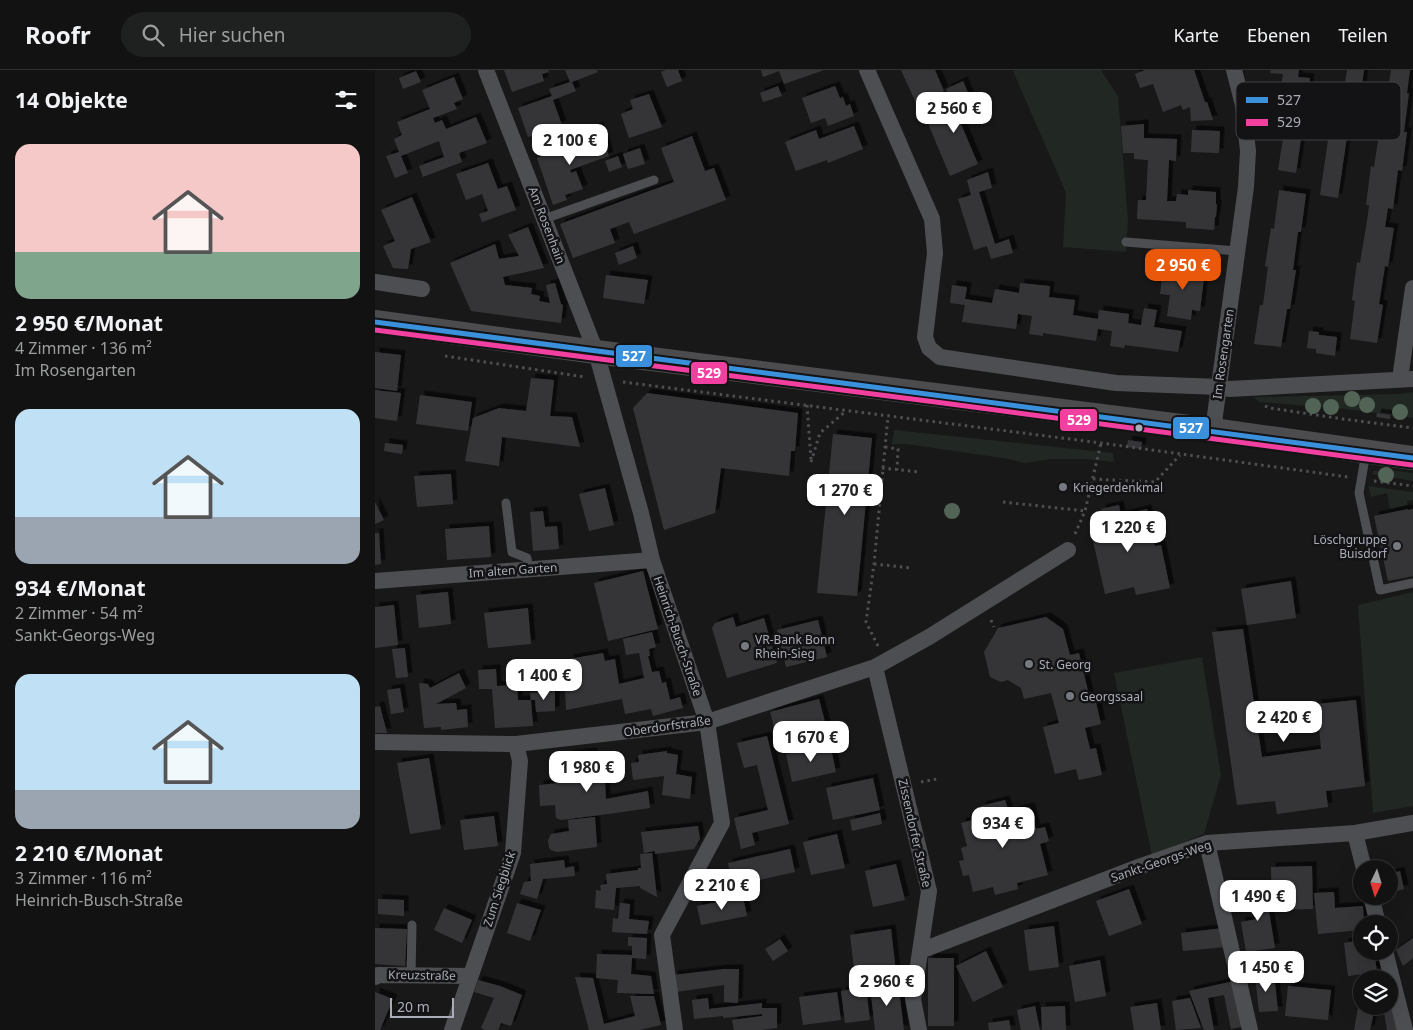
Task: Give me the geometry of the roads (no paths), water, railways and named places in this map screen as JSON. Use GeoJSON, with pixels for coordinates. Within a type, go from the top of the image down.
{"type":"FeatureCollection","features":[{"type":"Feature","properties":{"kind":"main road"},"geometry":{"type":"LineString","coordinates":[[375,322],[596,352],[1213,430],[1413,458]]}},
{"type":"Feature","properties":{"kind":"street","name":"Am Rosenhain"},"geometry":{"type":"LineString","coordinates":[[486,70],[596,352]]}},
{"type":"Feature","properties":{"kind":"street"},"geometry":{"type":"LineString","coordinates":[[867,70],[932,219],[935,253],[925,336],[929,348],[940,357],[1116,383],[1229,389],[1407,379],[1413,288]]}},
{"type":"Feature","properties":{"kind":"street","name":"Im Rosengarten"},"geometry":{"type":"LineString","coordinates":[[1213,430],[1246,187],[1247,140]]}},
{"type":"Feature","properties":{"kind":"street"},"geometry":{"type":"LineString","coordinates":[[375,282],[422,289]]}},
{"type":"Feature","properties":{"kind":"street","name":"Heinrich-Busch-Straße"},"geometry":{"type":"LineString","coordinates":[[596,352],[641,513],[652,560],[707,722],[722,823],[663,935],[675,1030]]}},
{"type":"Feature","properties":{"kind":"street","name":"Oberdorfstraße"},"geometry":{"type":"LineString","coordinates":[[375,742],[516,744],[707,722],[880,664],[937,632],[1068,550]]}},
{"type":"Feature","properties":{"kind":"street","name":"Im alten Garten"},"geometry":{"type":"LineString","coordinates":[[375,581],[652,560]]}},
{"type":"Feature","properties":{"kind":"street","name":"Zissendorfer Straße"},"geometry":{"type":"LineString","coordinates":[[880,664],[929,890],[913,999],[919,1030]]}},
{"type":"Feature","properties":{"kind":"street","name":"Zum Siegblick"},"geometry":{"type":"LineString","coordinates":[[452,1030],[513,853],[520,761],[516,744]]}},
{"type":"Feature","properties":{"kind":"street","name":"Sankt-Georgs-Weg"},"geometry":{"type":"LineString","coordinates":[[920,951],[1141,866],[1207,843],[1355,833],[1413,823]]}},
{"type":"Feature","properties":{"kind":"street"},"geometry":{"type":"LineString","coordinates":[[1355,833],[1362,860]]}},
{"type":"Feature","properties":{"kind":"street"},"geometry":{"type":"LineString","coordinates":[[1207,843],[1250,1030]]}},
{"type":"Feature","properties":{"kind":"street"},"geometry":{"type":"LineString","coordinates":[[1387,960],[1405,1030]]}},
{"type":"Feature","properties":{"kind":"street","name":"Kreuzstraße"},"geometry":{"type":"LineString","coordinates":[[375,977],[378,975],[470,976]]}},
{"type":"Feature","properties":{"kind":"lane"},"geometry":{"type":"LineString","coordinates":[[544,219],[655,180]]}},
{"type":"Feature","properties":{"kind":"lane"},"geometry":{"type":"LineString","coordinates":[[1127,242],[1237,252]]}},
{"type":"Feature","properties":{"kind":"lane"},"geometry":{"type":"LineString","coordinates":[[1365,452],[1359,493],[1380,590],[1413,583]]}},
{"type":"Feature","properties":{"kind":"lane"},"geometry":{"type":"LineString","coordinates":[[506,503],[512,552],[527,558],[528,569]]}},
{"type":"Feature","properties":{"kind":"lane"},"geometry":{"type":"LineString","coordinates":[[411,975],[412,925]]}},
{"type":"Feature","properties":{"kind":"place","name":"Kriegerdenkmal"},"geometry":{"type":"Point","coordinates":[1063,487]}},
{"type":"Feature","properties":{"kind":"place","name":"Löschgruppe Buisdorf"},"geometry":{"type":"Point","coordinates":[1397,546]}},
{"type":"Feature","properties":{"kind":"place","name":"VR-Bank Bonn Rhein-Sieg"},"geometry":{"type":"Point","coordinates":[745,646]}},
{"type":"Feature","properties":{"kind":"place","name":"St. Georg"},"geometry":{"type":"Point","coordinates":[1029,664]}},
{"type":"Feature","properties":{"kind":"place","name":"Georgssaal"},"geometry":{"type":"Point","coordinates":[1070,696]}}]}
